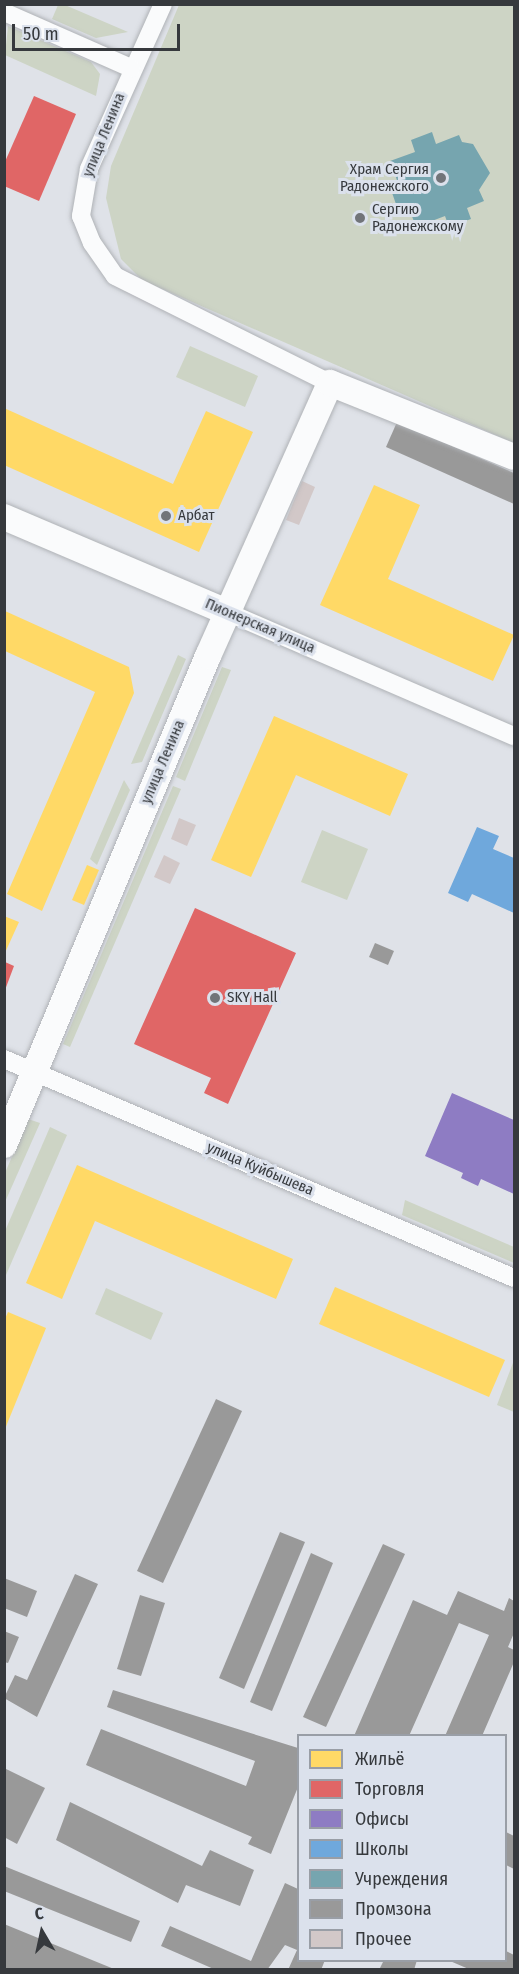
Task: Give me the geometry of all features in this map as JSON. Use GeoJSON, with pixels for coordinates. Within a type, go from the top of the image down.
{"type":"FeatureCollection","features":[{"type":"Feature","properties":{"kind":"street","name":"улица Ленина"},"geometry":{"type":"LineString","coordinates":[[163,4],[131,68],[81,200],[92,243],[115,276],[330,383],[514,457]]}},
{"type":"Feature","properties":{"kind":"street"},"geometry":{"type":"LineString","coordinates":[[4,12],[131,68]]}},
{"type":"Feature","properties":{"kind":"street","name":"улица Ленина"},"geometry":{"type":"LineString","coordinates":[[4,1145],[227,612],[330,383]]}},
{"type":"Feature","properties":{"kind":"street","name":"Пионерская улица"},"geometry":{"type":"LineString","coordinates":[[4,517],[514,736]]}},
{"type":"Feature","properties":{"kind":"street","name":"улица Куйбышева"},"geometry":{"type":"LineString","coordinates":[[4,1059],[514,1278]]}},
{"type":"Feature","properties":{"kind":"green space"},"geometry":{"type":"Polygon","coordinates":[[[58,5],[65,5],[128,32],[96,38],[52,19],[58,5]]]}},
{"type":"Feature","properties":{"kind":"green space"},"geometry":{"type":"Polygon","coordinates":[[[179,5],[514,5],[514,443],[142,280],[121,259],[106,198],[111,166],[179,5]]]}},
{"type":"Feature","properties":{"kind":"green space"},"geometry":{"type":"Polygon","coordinates":[[[8,26],[91,62],[100,74],[96,96],[5,55],[8,26]]]}},
{"type":"Feature","properties":{"kind":"green space"},"geometry":{"type":"Polygon","coordinates":[[[190,346],[258,376],[245,407],[176,377],[190,346]]]}},
{"type":"Feature","properties":{"kind":"green space"},"geometry":{"type":"Polygon","coordinates":[[[178,655],[186,659],[142,762],[131,764],[178,655]]]}},
{"type":"Feature","properties":{"kind":"green space"},"geometry":{"type":"Polygon","coordinates":[[[222,667],[231,670],[185,781],[176,777],[222,667]]]}},
{"type":"Feature","properties":{"kind":"green space"},"geometry":{"type":"Polygon","coordinates":[[[124,780],[130,790],[97,865],[90,859],[124,780]]]}},
{"type":"Feature","properties":{"kind":"green space"},"geometry":{"type":"Polygon","coordinates":[[[173,786],[181,789],[70,1047],[63,1044],[173,786]]]}},
{"type":"Feature","properties":{"kind":"green space"},"geometry":{"type":"Polygon","coordinates":[[[322,830],[368,849],[347,900],[301,882],[322,830]]]}},
{"type":"Feature","properties":{"kind":"green space"},"geometry":{"type":"Polygon","coordinates":[[[28,1119],[40,1123],[5,1202],[5,1173],[28,1119]]]}},
{"type":"Feature","properties":{"kind":"green space"},"geometry":{"type":"Polygon","coordinates":[[[50,1127],[67,1135],[6,1275],[5,1231],[50,1127]]]}},
{"type":"Feature","properties":{"kind":"green space"},"geometry":{"type":"Polygon","coordinates":[[[405,1200],[514,1247],[514,1263],[402,1215],[405,1200]]]}},
{"type":"Feature","properties":{"kind":"green space"},"geometry":{"type":"Polygon","coordinates":[[[106,1288],[163,1313],[151,1340],[95,1314],[106,1288]]]}},
{"type":"Feature","properties":{"kind":"green space"},"geometry":{"type":"Polygon","coordinates":[[[514,1360],[514,1412],[497,1405],[514,1360]]]}},
{"type":"Feature","properties":{"kind":"building: Жильё"},"geometry":{"type":"Polygon","coordinates":[[[4,408],[173,484],[206,411],[253,432],[199,552],[4,465],[4,408]]]}},
{"type":"Feature","properties":{"kind":"building: Жильё"},"geometry":{"type":"Polygon","coordinates":[[[374,485],[420,505],[388,579],[514,635],[493,681],[320,605],[374,485]]]}},
{"type":"Feature","properties":{"kind":"building: Жильё"},"geometry":{"type":"Polygon","coordinates":[[[5,611],[129,667],[134,693],[42,911],[7,894],[95,692],[5,651],[5,611]]]}},
{"type":"Feature","properties":{"kind":"building: Жильё"},"geometry":{"type":"Polygon","coordinates":[[[274,716],[408,774],[390,816],[296,775],[251,877],[211,860],[274,716]]]}},
{"type":"Feature","properties":{"kind":"building: Жильё"},"geometry":{"type":"Polygon","coordinates":[[[87,865],[99,870],[84,905],[72,900],[87,865]]]}},
{"type":"Feature","properties":{"kind":"building: Жильё"},"geometry":{"type":"Polygon","coordinates":[[[4,916],[19,922],[4,955],[4,916]]]}},
{"type":"Feature","properties":{"kind":"building: Жильё"},"geometry":{"type":"Polygon","coordinates":[[[77,1165],[293,1259],[276,1299],[95,1221],[62,1299],[26,1283],[77,1165]]]}},
{"type":"Feature","properties":{"kind":"building: Жильё"},"geometry":{"type":"Polygon","coordinates":[[[335,1287],[505,1360],[489,1397],[319,1324],[335,1287]]]}},
{"type":"Feature","properties":{"kind":"building: Жильё"},"geometry":{"type":"Polygon","coordinates":[[[8,1312],[46,1328],[5,1429],[4,1321],[8,1312]]]}},
{"type":"Feature","properties":{"kind":"building: Торговля"},"geometry":{"type":"Polygon","coordinates":[[[34,96],[76,114],[39,201],[4,186],[4,164],[34,96]]]}},
{"type":"Feature","properties":{"kind":"building: Торговля","name":"SKY Hall"},"geometry":{"type":"Polygon","coordinates":[[[195,908],[296,953],[228,1104],[204,1093],[211,1078],[134,1044],[195,908]]]}},
{"type":"Feature","properties":{"kind":"building: Торговля"},"geometry":{"type":"Polygon","coordinates":[[[5,962],[14,966],[5,990],[5,962]]]}},
{"type":"Feature","properties":{"kind":"building: Офисы"},"geometry":{"type":"Polygon","coordinates":[[[452,1093],[514,1120],[514,1194],[481,1179],[478,1186],[461,1178],[463,1173],[425,1156],[452,1093]]]}},
{"type":"Feature","properties":{"kind":"building: Школы"},"geometry":{"type":"Polygon","coordinates":[[[477,827],[499,836],[493,849],[514,858],[514,913],[472,894],[468,902],[448,893],[477,827]]]}},
{"type":"Feature","properties":{"kind":"building: Учреждения","name":"Храм Сергия Радонежского"},"geometry":{"type":"Polygon","coordinates":[[[432,132],[436,144],[459,135],[462,142],[473,144],[490,173],[479,190],[484,201],[467,208],[471,219],[449,227],[445,216],[416,227],[407,203],[397,207],[390,187],[398,183],[390,161],[415,152],[411,140],[432,132]]]}},
{"type":"Feature","properties":{"kind":"building: Промзона"},"geometry":{"type":"Polygon","coordinates":[[[397,422],[514,473],[514,504],[386,447],[397,422]]]}},
{"type":"Feature","properties":{"kind":"building: Промзона"},"geometry":{"type":"Polygon","coordinates":[[[375,943],[394,951],[388,965],[369,957],[375,943]]]}},
{"type":"Feature","properties":{"kind":"building: Промзона"},"geometry":{"type":"Polygon","coordinates":[[[216,1399],[242,1411],[163,1583],[137,1571],[216,1399]]]}},
{"type":"Feature","properties":{"kind":"building: Промзона"},"geometry":{"type":"Polygon","coordinates":[[[280,1532],[305,1542],[244,1689],[219,1678],[280,1532]]]}},
{"type":"Feature","properties":{"kind":"building: Промзона"},"geometry":{"type":"Polygon","coordinates":[[[383,1544],[405,1554],[326,1727],[303,1717],[383,1544]]]}},
{"type":"Feature","properties":{"kind":"building: Промзона"},"geometry":{"type":"Polygon","coordinates":[[[311,1553],[333,1563],[272,1711],[250,1702],[311,1553]]]}},
{"type":"Feature","properties":{"kind":"building: Промзона"},"geometry":{"type":"Polygon","coordinates":[[[75,1574],[98,1584],[37,1717],[4,1698],[15,1675],[27,1680],[75,1574]]]}},
{"type":"Feature","properties":{"kind":"building: Промзона"},"geometry":{"type":"Polygon","coordinates":[[[4,1578],[37,1591],[27,1617],[4,1608],[4,1578]]]}},
{"type":"Feature","properties":{"kind":"building: Промзона"},"geometry":{"type":"Polygon","coordinates":[[[458,1591],[504,1611],[509,1598],[514,1601],[514,1633],[508,1647],[514,1650],[514,1662],[483,1734],[446,1734],[489,1635],[459,1623],[410,1734],[355,1734],[413,1600],[447,1615],[458,1591]]]}},
{"type":"Feature","properties":{"kind":"building: Промзона"},"geometry":{"type":"Polygon","coordinates":[[[140,1595],[165,1603],[141,1676],[117,1669],[140,1595]]]}},
{"type":"Feature","properties":{"kind":"building: Промзона"},"geometry":{"type":"Polygon","coordinates":[[[4,1631],[19,1637],[8,1663],[4,1662],[4,1631]]]}},
{"type":"Feature","properties":{"kind":"building: Промзона"},"geometry":{"type":"Polygon","coordinates":[[[113,1690],[297,1748],[297,1789],[271,1854],[248,1844],[252,1837],[86,1765],[101,1729],[246,1786],[255,1761],[107,1707],[113,1690]]]}},
{"type":"Feature","properties":{"kind":"building: Промзона"},"geometry":{"type":"Polygon","coordinates":[[[4,1768],[45,1788],[17,1844],[4,1837],[4,1768]]]}},
{"type":"Feature","properties":{"kind":"building: Промзона"},"geometry":{"type":"Polygon","coordinates":[[[70,1802],[202,1866],[210,1850],[254,1870],[240,1906],[186,1885],[178,1903],[56,1840],[70,1802]]]}},
{"type":"Feature","properties":{"kind":"building: Промзона"},"geometry":{"type":"Polygon","coordinates":[[[507,1832],[514,1836],[514,1869],[507,1866],[507,1832]]]}},
{"type":"Feature","properties":{"kind":"building: Промзона"},"geometry":{"type":"Polygon","coordinates":[[[4,1866],[140,1921],[131,1942],[4,1891],[4,1866]]]}},
{"type":"Feature","properties":{"kind":"building: Промзона"},"geometry":{"type":"Polygon","coordinates":[[[285,1883],[297,1889],[297,1950],[285,1945],[267,1970],[216,1970],[161,1946],[170,1926],[251,1961],[285,1883]]]}},
{"type":"Feature","properties":{"kind":"building: Промзона"},"geometry":{"type":"Polygon","coordinates":[[[4,1924],[114,1969],[114,1970],[4,1970],[4,1924]]]}},
{"type":"Feature","properties":{"kind":"building: Промзона"},"geometry":{"type":"Polygon","coordinates":[[[297,1950],[297,1962],[324,1962],[321,1970],[288,1970],[297,1950]]]}},
{"type":"Feature","properties":{"kind":"building: Промзона"},"geometry":{"type":"Polygon","coordinates":[[[507,1952],[514,1955],[514,1970],[471,1970],[452,1962],[507,1962],[507,1952]]]}},
{"type":"Feature","properties":{"kind":"building: Промзона"},"geometry":{"type":"Polygon","coordinates":[[[383,1962],[416,1962],[414,1970],[379,1970],[383,1962]]]}},
{"type":"Feature","properties":{"kind":"building: Прочее"},"geometry":{"type":"Polygon","coordinates":[[[302,481],[315,487],[299,525],[286,520],[302,481]]]}},
{"type":"Feature","properties":{"kind":"building: Прочее"},"geometry":{"type":"Polygon","coordinates":[[[179,818],[196,825],[187,846],[171,839],[179,818]]]}},
{"type":"Feature","properties":{"kind":"building: Прочее"},"geometry":{"type":"Polygon","coordinates":[[[164,855],[180,863],[170,884],[154,877],[164,855]]]}},
{"type":"Feature","properties":{"kind":"place","name":"Храм Сергия Радонежского"},"geometry":{"type":"Point","coordinates":[441,178]}},
{"type":"Feature","properties":{"kind":"place","name":"Сергию Радонежскому"},"geometry":{"type":"Point","coordinates":[360,218]}},
{"type":"Feature","properties":{"kind":"place","name":"Арбат"},"geometry":{"type":"Point","coordinates":[166,516]}},
{"type":"Feature","properties":{"kind":"place","name":"SKY Hall"},"geometry":{"type":"Point","coordinates":[215,998]}}]}
